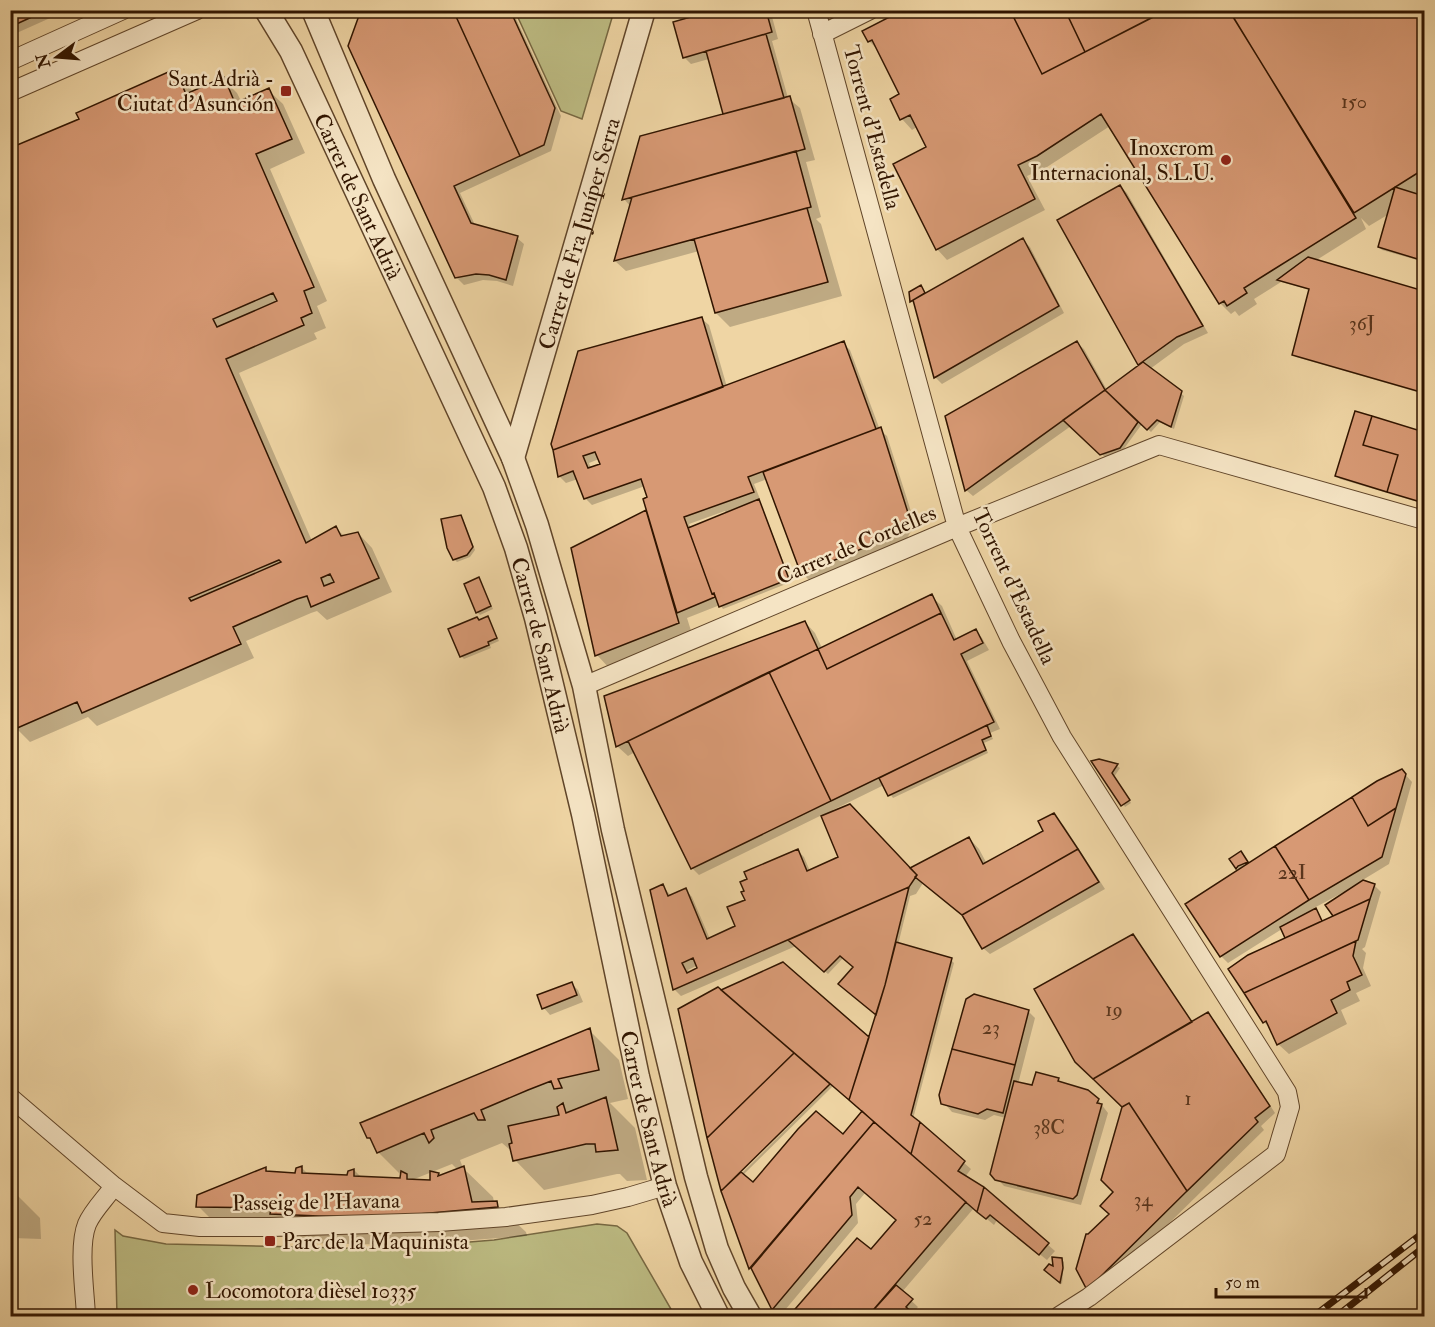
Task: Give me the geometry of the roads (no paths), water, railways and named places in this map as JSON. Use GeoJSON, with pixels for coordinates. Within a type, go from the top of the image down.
{"type":"FeatureCollection","features":[{"type":"Feature","properties":{"kind":"street"},"geometry":{"type":"LineString","coordinates":[[10,61],[123,10]]}},
{"type":"Feature","properties":{"kind":"street"},"geometry":{"type":"LineString","coordinates":[[10,93],[197,10]]}},
{"type":"Feature","properties":{"kind":"street","name":"Carrer de Sant Adrià"},"geometry":{"type":"LineString","coordinates":[[266,10],[291,51],[494,487],[516,548],[536,618],[583,814],[638,1077],[665,1186],[691,1262],[718,1317]]}},
{"type":"Feature","properties":{"kind":"street","name":"Carrer de Sant Adrià"},"geometry":{"type":"LineString","coordinates":[[313,10],[384,179],[513,458],[537,525],[584,686],[613,830],[696,1177],[717,1249],[750,1317]]}},
{"type":"Feature","properties":{"kind":"street","name":"Carrer de Fra Juníper Serra"},"geometry":{"type":"LineString","coordinates":[[513,458],[644,10]]}},
{"type":"Feature","properties":{"kind":"street","name":"Torrent d'Estadella"},"geometry":{"type":"LineString","coordinates":[[816,10],[957,527],[1011,641],[1062,737],[1287,1092],[1290,1107],[1276,1154],[1089,1297],[1059,1317]]}},
{"type":"Feature","properties":{"kind":"street"},"geometry":{"type":"LineString","coordinates":[[822,34],[870,10]]}},
{"type":"Feature","properties":{"kind":"street","name":"Carrer de Cordelles"},"geometry":{"type":"LineString","coordinates":[[584,686],[957,527],[1159,445],[1425,520]]}},
{"type":"Feature","properties":{"kind":"street","name":"Passeig de l'Havana"},"geometry":{"type":"LineString","coordinates":[[10,1098],[114,1186],[163,1223],[200,1227],[271,1227],[428,1223],[506,1217],[592,1205],[665,1186]]}},
{"type":"Feature","properties":{"kind":"street"},"geometry":{"type":"LineString","coordinates":[[665,1186],[696,1177]]}},
{"type":"Feature","properties":{"kind":"street"},"geometry":{"type":"LineString","coordinates":[[86,1317],[83,1249],[85,1233],[91,1217],[114,1186]]}},
{"type":"Feature","properties":{"kind":"water"},"geometry":{"type":"Polygon","coordinates":[[[301,1309],[345,1310],[387,1316],[243,1316],[243,1313],[301,1309]]]}},
{"type":"Feature","properties":{"kind":"railway"},"geometry":{"type":"LineString","coordinates":[[1314,1316],[1424,1232]]}},
{"type":"Feature","properties":{"kind":"railway"},"geometry":{"type":"LineString","coordinates":[[1337,1316],[1424,1247]]}},
{"type":"Feature","properties":{"kind":"place","name":"Sant Adrià - Ciutat d'Asunción"},"geometry":{"type":"Point","coordinates":[286,91]}},
{"type":"Feature","properties":{"kind":"place","name":"Inoxcrom Internacional, S.L.U."},"geometry":{"type":"Point","coordinates":[1226,160]}},
{"type":"Feature","properties":{"kind":"place","name":"Parc de la Maquinista"},"geometry":{"type":"Point","coordinates":[270,1241]}},
{"type":"Feature","properties":{"kind":"place","name":"Locomotora dièsel 10335"},"geometry":{"type":"Point","coordinates":[193,1290]}}]}
